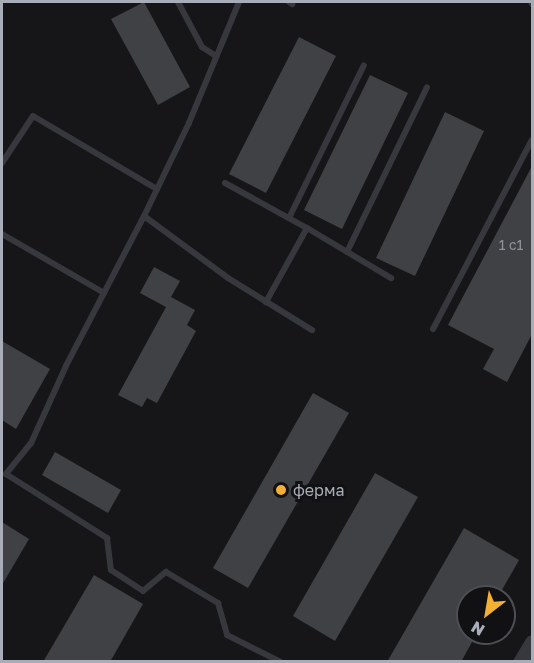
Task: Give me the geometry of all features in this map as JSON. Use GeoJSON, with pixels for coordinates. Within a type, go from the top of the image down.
{"type":"FeatureCollection","features":[{"type":"Feature","properties":{"kind":"street"},"geometry":{"type":"LineString","coordinates":[[520,662],[532,642]]}},
{"type":"Feature","properties":{"kind":"lane"},"geometry":{"type":"LineString","coordinates":[[178,2],[202,47],[216,56]]}},
{"type":"Feature","properties":{"kind":"lane"},"geometry":{"type":"LineString","coordinates":[[239,2],[157,189],[31,443],[4,473],[107,538],[111,570],[143,591],[166,572],[218,603],[228,635],[281,662]]}},
{"type":"Feature","properties":{"kind":"lane"},"geometry":{"type":"LineString","coordinates":[[289,218],[364,65]]}},
{"type":"Feature","properties":{"kind":"lane"},"geometry":{"type":"LineString","coordinates":[[347,252],[427,87]]}},
{"type":"Feature","properties":{"kind":"lane"},"geometry":{"type":"LineString","coordinates":[[2,163],[33,116],[157,189]]}},
{"type":"Feature","properties":{"kind":"lane"},"geometry":{"type":"LineString","coordinates":[[433,329],[532,141]]}},
{"type":"Feature","properties":{"kind":"lane"},"geometry":{"type":"LineString","coordinates":[[225,183],[308,228],[391,278]]}},
{"type":"Feature","properties":{"kind":"lane"},"geometry":{"type":"LineString","coordinates":[[144,216],[266,302],[312,330]]}},
{"type":"Feature","properties":{"kind":"lane"},"geometry":{"type":"LineString","coordinates":[[266,302],[308,228]]}},
{"type":"Feature","properties":{"kind":"lane"},"geometry":{"type":"LineString","coordinates":[[2,234],[104,293]]}},
{"type":"Feature","properties":{"kind":"building"},"geometry":{"type":"Polygon","coordinates":[[[144,2],[190,87],[158,105],[111,19],[144,2]]]}},
{"type":"Feature","properties":{"kind":"building"},"geometry":{"type":"Polygon","coordinates":[[[299,37],[336,56],[266,193],[229,174],[299,37]]]}},
{"type":"Feature","properties":{"kind":"building"},"geometry":{"type":"Polygon","coordinates":[[[370,75],[408,93],[342,229],[304,210],[370,75]]]}},
{"type":"Feature","properties":{"kind":"building"},"geometry":{"type":"Polygon","coordinates":[[[445,112],[484,131],[415,276],[376,258],[445,112]]]}},
{"type":"Feature","properties":{"kind":"building"},"geometry":{"type":"Polygon","coordinates":[[[532,166],[532,334],[507,382],[483,369],[494,349],[448,325],[532,166]]]}},
{"type":"Feature","properties":{"kind":"building"},"geometry":{"type":"Polygon","coordinates":[[[154,267],[180,281],[171,297],[195,310],[187,325],[196,331],[157,403],[147,398],[142,407],[118,395],[166,307],[140,293],[154,267]]]}},
{"type":"Feature","properties":{"kind":"building"},"geometry":{"type":"Polygon","coordinates":[[[2,341],[50,369],[16,429],[2,420],[2,341]]]}},
{"type":"Feature","properties":{"kind":"building","name":"ферма"},"geometry":{"type":"Polygon","coordinates":[[[313,393],[349,413],[248,588],[213,568],[313,393]]]}},
{"type":"Feature","properties":{"kind":"building"},"geometry":{"type":"Polygon","coordinates":[[[55,452],[121,490],[108,513],[42,475],[55,452]]]}},
{"type":"Feature","properties":{"kind":"building","name":"ферма"},"geometry":{"type":"Polygon","coordinates":[[[375,473],[418,497],[335,641],[293,616],[375,473]]]}},
{"type":"Feature","properties":{"kind":"building"},"geometry":{"type":"Polygon","coordinates":[[[2,522],[29,539],[2,585],[2,522]]]}},
{"type":"Feature","properties":{"kind":"building"},"geometry":{"type":"Polygon","coordinates":[[[464,528],[519,560],[505,585],[456,585],[456,645],[470,645],[461,662],[387,662],[464,528]]]}},
{"type":"Feature","properties":{"kind":"building"},"geometry":{"type":"Polygon","coordinates":[[[94,575],[143,604],[110,662],[43,662],[94,575]]]}},
{"type":"Feature","properties":{"kind":"place","name":"ферма"},"geometry":{"type":"Point","coordinates":[281,490]}}]}
